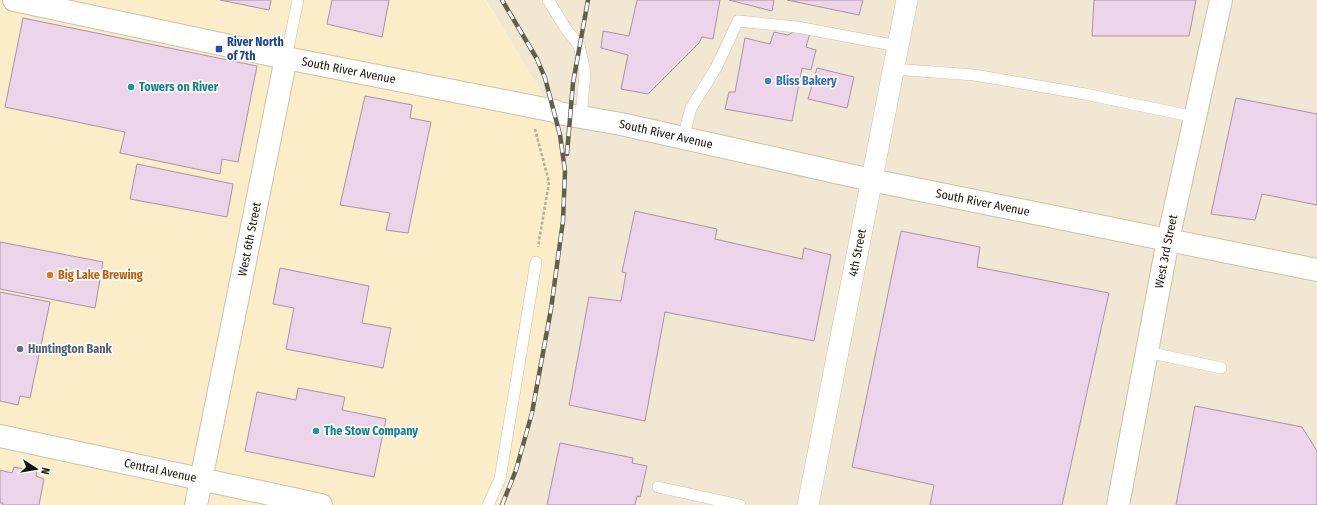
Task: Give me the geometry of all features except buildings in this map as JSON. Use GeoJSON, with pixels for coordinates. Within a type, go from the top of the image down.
{"type":"FeatureCollection","features":[{"type":"Feature","properties":{"kind":"main road","name":"South River Avenue"},"geometry":{"type":"LineString","coordinates":[[14,0],[286,58],[621,124],[871,180],[1317,270]]}},
{"type":"Feature","properties":{"kind":"main road","name":"West 3rd Street"},"geometry":{"type":"LineString","coordinates":[[1118,505],[1168,240],[1221,0]]}},
{"type":"Feature","properties":{"kind":"main road","name":"West 6th Street"},"geometry":{"type":"LineString","coordinates":[[196,505],[286,58]]}},
{"type":"Feature","properties":{"kind":"main road","name":"Central Avenue"},"geometry":{"type":"LineString","coordinates":[[0,436],[321,505]]}},
{"type":"Feature","properties":{"kind":"street","name":"4th Street"},"geometry":{"type":"LineString","coordinates":[[808,505],[907,0]]}},
{"type":"Feature","properties":{"kind":"lane","name":"West 6th Street"},"geometry":{"type":"LineString","coordinates":[[286,58],[298,0]]}},
{"type":"Feature","properties":{"kind":"lane"},"geometry":{"type":"LineString","coordinates":[[548,0],[566,29],[580,45],[586,73],[582,117]]}},
{"type":"Feature","properties":{"kind":"lane"},"geometry":{"type":"LineString","coordinates":[[684,138],[691,108],[716,68],[738,21],[797,27],[898,46]]}},
{"type":"Feature","properties":{"kind":"lane"},"geometry":{"type":"LineString","coordinates":[[893,69],[974,75],[1085,94],[1195,117]]}},
{"type":"Feature","properties":{"kind":"lane"},"geometry":{"type":"LineString","coordinates":[[488,505],[500,479],[536,262]]}},
{"type":"Feature","properties":{"kind":"lane"},"geometry":{"type":"LineString","coordinates":[[1147,352],[1221,368]]}},
{"type":"Feature","properties":{"kind":"lane"},"geometry":{"type":"LineString","coordinates":[[658,487],[740,505]]}},
{"type":"Feature","properties":{"kind":"path"},"geometry":{"type":"LineString","coordinates":[[530,107],[549,182],[536,262]]}},
{"type":"Feature","properties":{"kind":"shaded area"},"geometry":{"type":"Polygon","coordinates":[[[0,0],[485,0],[555,111],[565,171],[563,221],[532,413],[512,479],[501,505],[0,505],[0,0]]]}},
{"type":"Feature","properties":{"kind":"shaded area"},"geometry":{"type":"Polygon","coordinates":[[[486,0],[1317,0],[1317,505],[504,505],[534,419],[565,229],[564,169],[549,104],[486,0]]]}},
{"type":"Feature","properties":{"kind":"railway"},"geometry":{"type":"LineString","coordinates":[[502,0],[537,59],[545,78],[560,135],[565,171],[563,221],[551,309],[532,413],[516,470],[502,505]]}},
{"type":"Feature","properties":{"kind":"railway"},"geometry":{"type":"LineString","coordinates":[[567,154],[573,83],[588,0]]}},
{"type":"Feature","properties":{"kind":"place","name":"River North of 7th"},"geometry":{"type":"Point","coordinates":[219,49]}},
{"type":"Feature","properties":{"kind":"place","name":"Bliss Bakery"},"geometry":{"type":"Point","coordinates":[768,81]}},
{"type":"Feature","properties":{"kind":"place","name":"Towers on River"},"geometry":{"type":"Point","coordinates":[131,87]}},
{"type":"Feature","properties":{"kind":"place","name":"Big Lake Brewing"},"geometry":{"type":"Point","coordinates":[50,275]}},
{"type":"Feature","properties":{"kind":"place","name":"Huntington Bank"},"geometry":{"type":"Point","coordinates":[20,349]}},
{"type":"Feature","properties":{"kind":"place","name":"The Stow Company"},"geometry":{"type":"Point","coordinates":[316,431]}}]}
